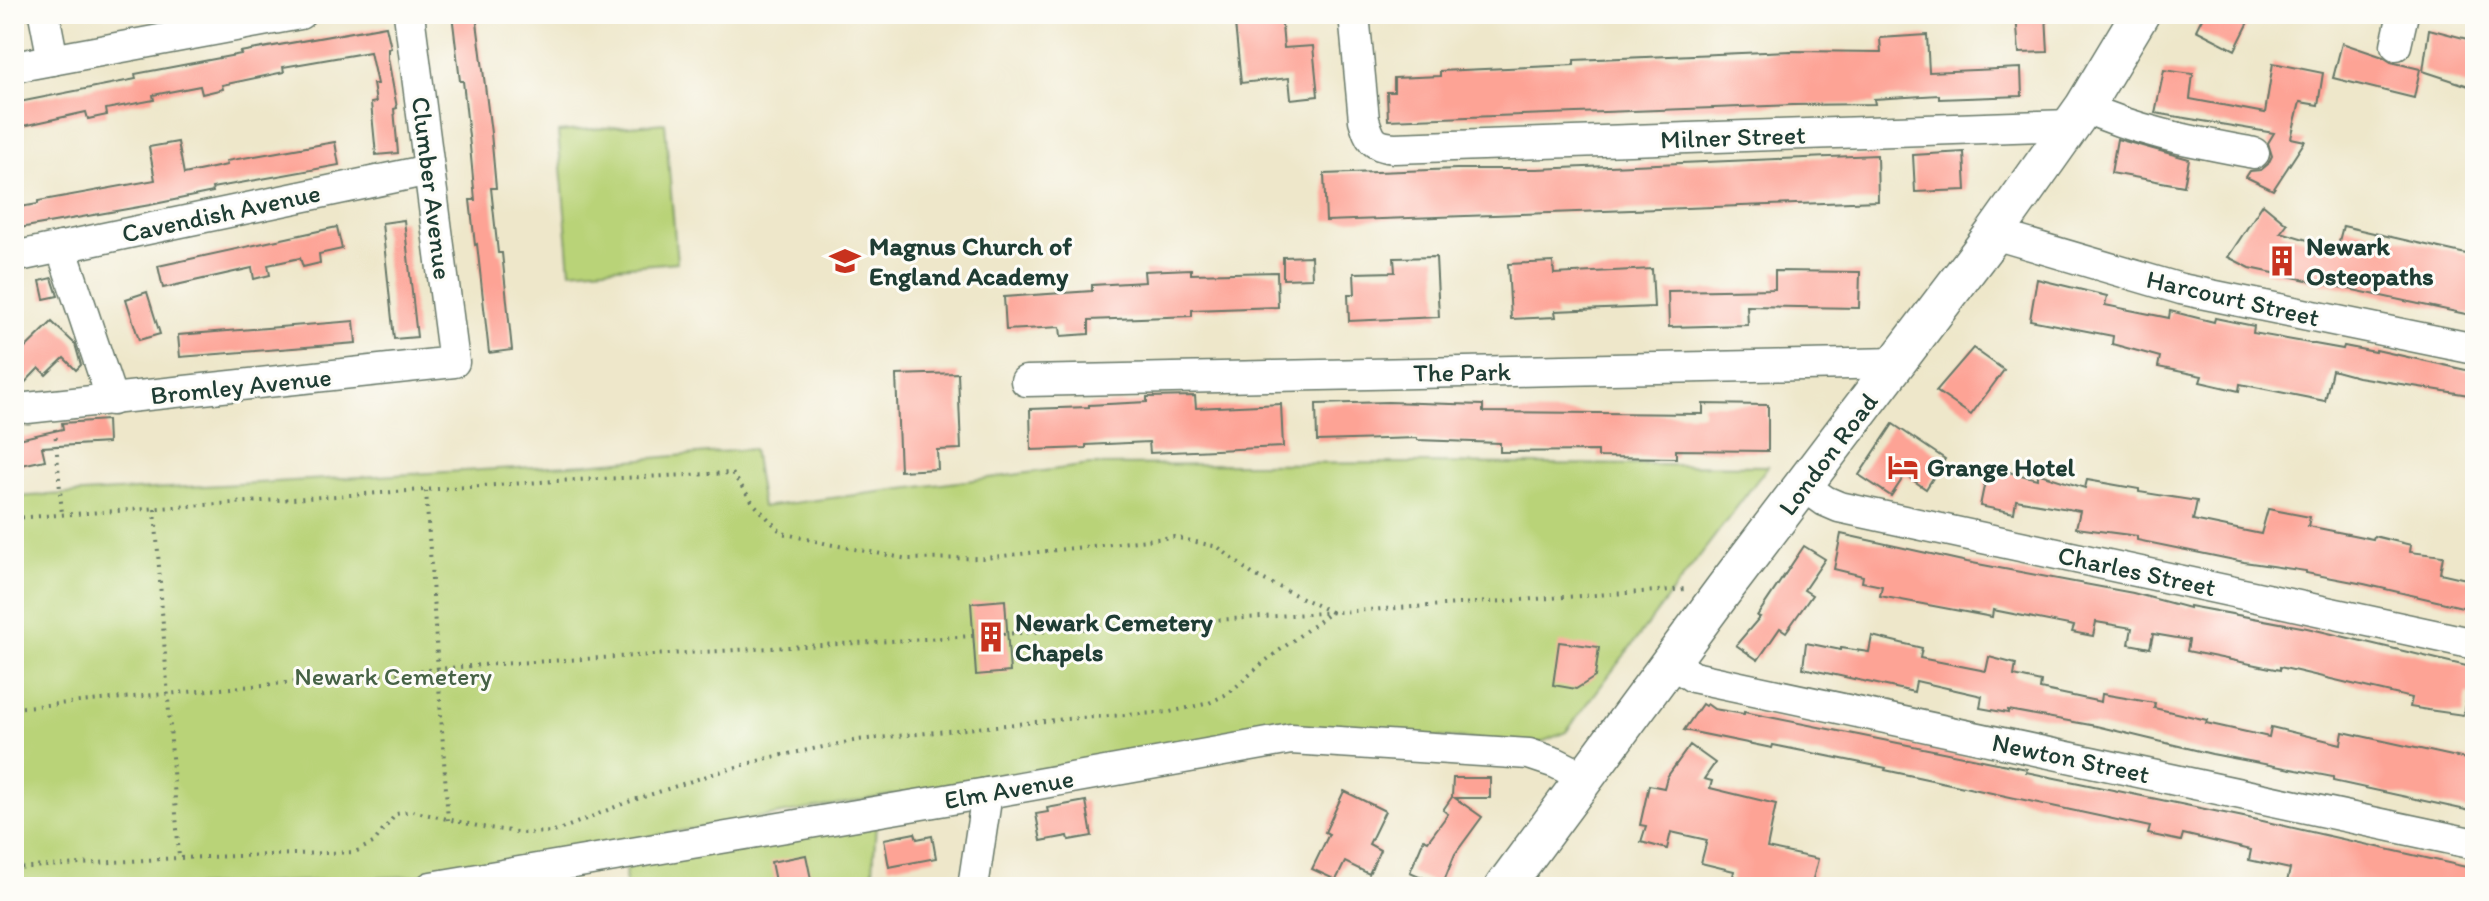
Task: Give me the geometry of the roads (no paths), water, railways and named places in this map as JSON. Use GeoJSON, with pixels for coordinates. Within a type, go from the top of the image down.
{"type":"FeatureCollection","features":[{"type":"Feature","properties":{"kind":"main road","name":"London Road"},"geometry":{"type":"LineString","coordinates":[[1516,883],[1584,777],[1994,234],[2078,116],[2140,14]]}},
{"type":"Feature","properties":{"kind":"street"},"geometry":{"type":"LineString","coordinates":[[44,14],[53,60]]}},
{"type":"Feature","properties":{"kind":"street"},"geometry":{"type":"LineString","coordinates":[[14,67],[300,14]]}},
{"type":"Feature","properties":{"kind":"street","name":"Clumber Avenue"},"geometry":{"type":"LineString","coordinates":[[409,14],[454,362]]}},
{"type":"Feature","properties":{"kind":"street","name":"Milner Street"},"geometry":{"type":"LineString","coordinates":[[1354,14],[1364,120],[1369,136],[1379,147],[2078,116]]}},
{"type":"Feature","properties":{"kind":"street"},"geometry":{"type":"LineString","coordinates":[[2396,45],[2403,14]]}},
{"type":"Feature","properties":{"kind":"street"},"geometry":{"type":"LineString","coordinates":[[2078,116],[2254,153]]}},
{"type":"Feature","properties":{"kind":"street","name":"Cavendish Avenue"},"geometry":{"type":"LineString","coordinates":[[14,257],[429,170]]}},
{"type":"Feature","properties":{"kind":"street","name":"Harcourt Street"},"geometry":{"type":"LineString","coordinates":[[1994,234],[2181,289],[2475,349]]}},
{"type":"Feature","properties":{"kind":"street"},"geometry":{"type":"LineString","coordinates":[[61,247],[112,400]]}},
{"type":"Feature","properties":{"kind":"street","name":"Bromley Avenue"},"geometry":{"type":"LineString","coordinates":[[40,407],[454,362]]}},
{"type":"Feature","properties":{"kind":"street","name":"The Park"},"geometry":{"type":"LineString","coordinates":[[1026,381],[1898,363]]}},
{"type":"Feature","properties":{"kind":"street","name":"Charles Street"},"geometry":{"type":"LineString","coordinates":[[1804,486],[1839,507],[2475,644]]}},
{"type":"Feature","properties":{"kind":"street","name":"Newton Street"},"geometry":{"type":"LineString","coordinates":[[1670,662],[1693,677],[2475,844]]}},
{"type":"Feature","properties":{"kind":"street","name":"Elm Avenue"},"geometry":{"type":"LineString","coordinates":[[431,887],[488,882],[1291,739],[1529,754],[1584,777]]}},
{"type":"Feature","properties":{"kind":"street"},"geometry":{"type":"LineString","coordinates":[[973,887],[987,793]]}},
{"type":"Feature","properties":{"kind":"place","name":"Magnus Church of England Academy"},"geometry":{"type":"Point","coordinates":[845,261]}},
{"type":"Feature","properties":{"kind":"place","name":"Newark Osteopaths"},"geometry":{"type":"Point","coordinates":[2282,261]}},
{"type":"Feature","properties":{"kind":"place","name":"Grange Hotel"},"geometry":{"type":"Point","coordinates":[1903,467]}},
{"type":"Feature","properties":{"kind":"place","name":"Newark Cemetery Chapels"},"geometry":{"type":"Point","coordinates":[991,637]}},
{"type":"Feature","properties":{"kind":"park label","name":"Newark Cemetery"},"geometry":{"type":"Point","coordinates":[393,676]}}]}
